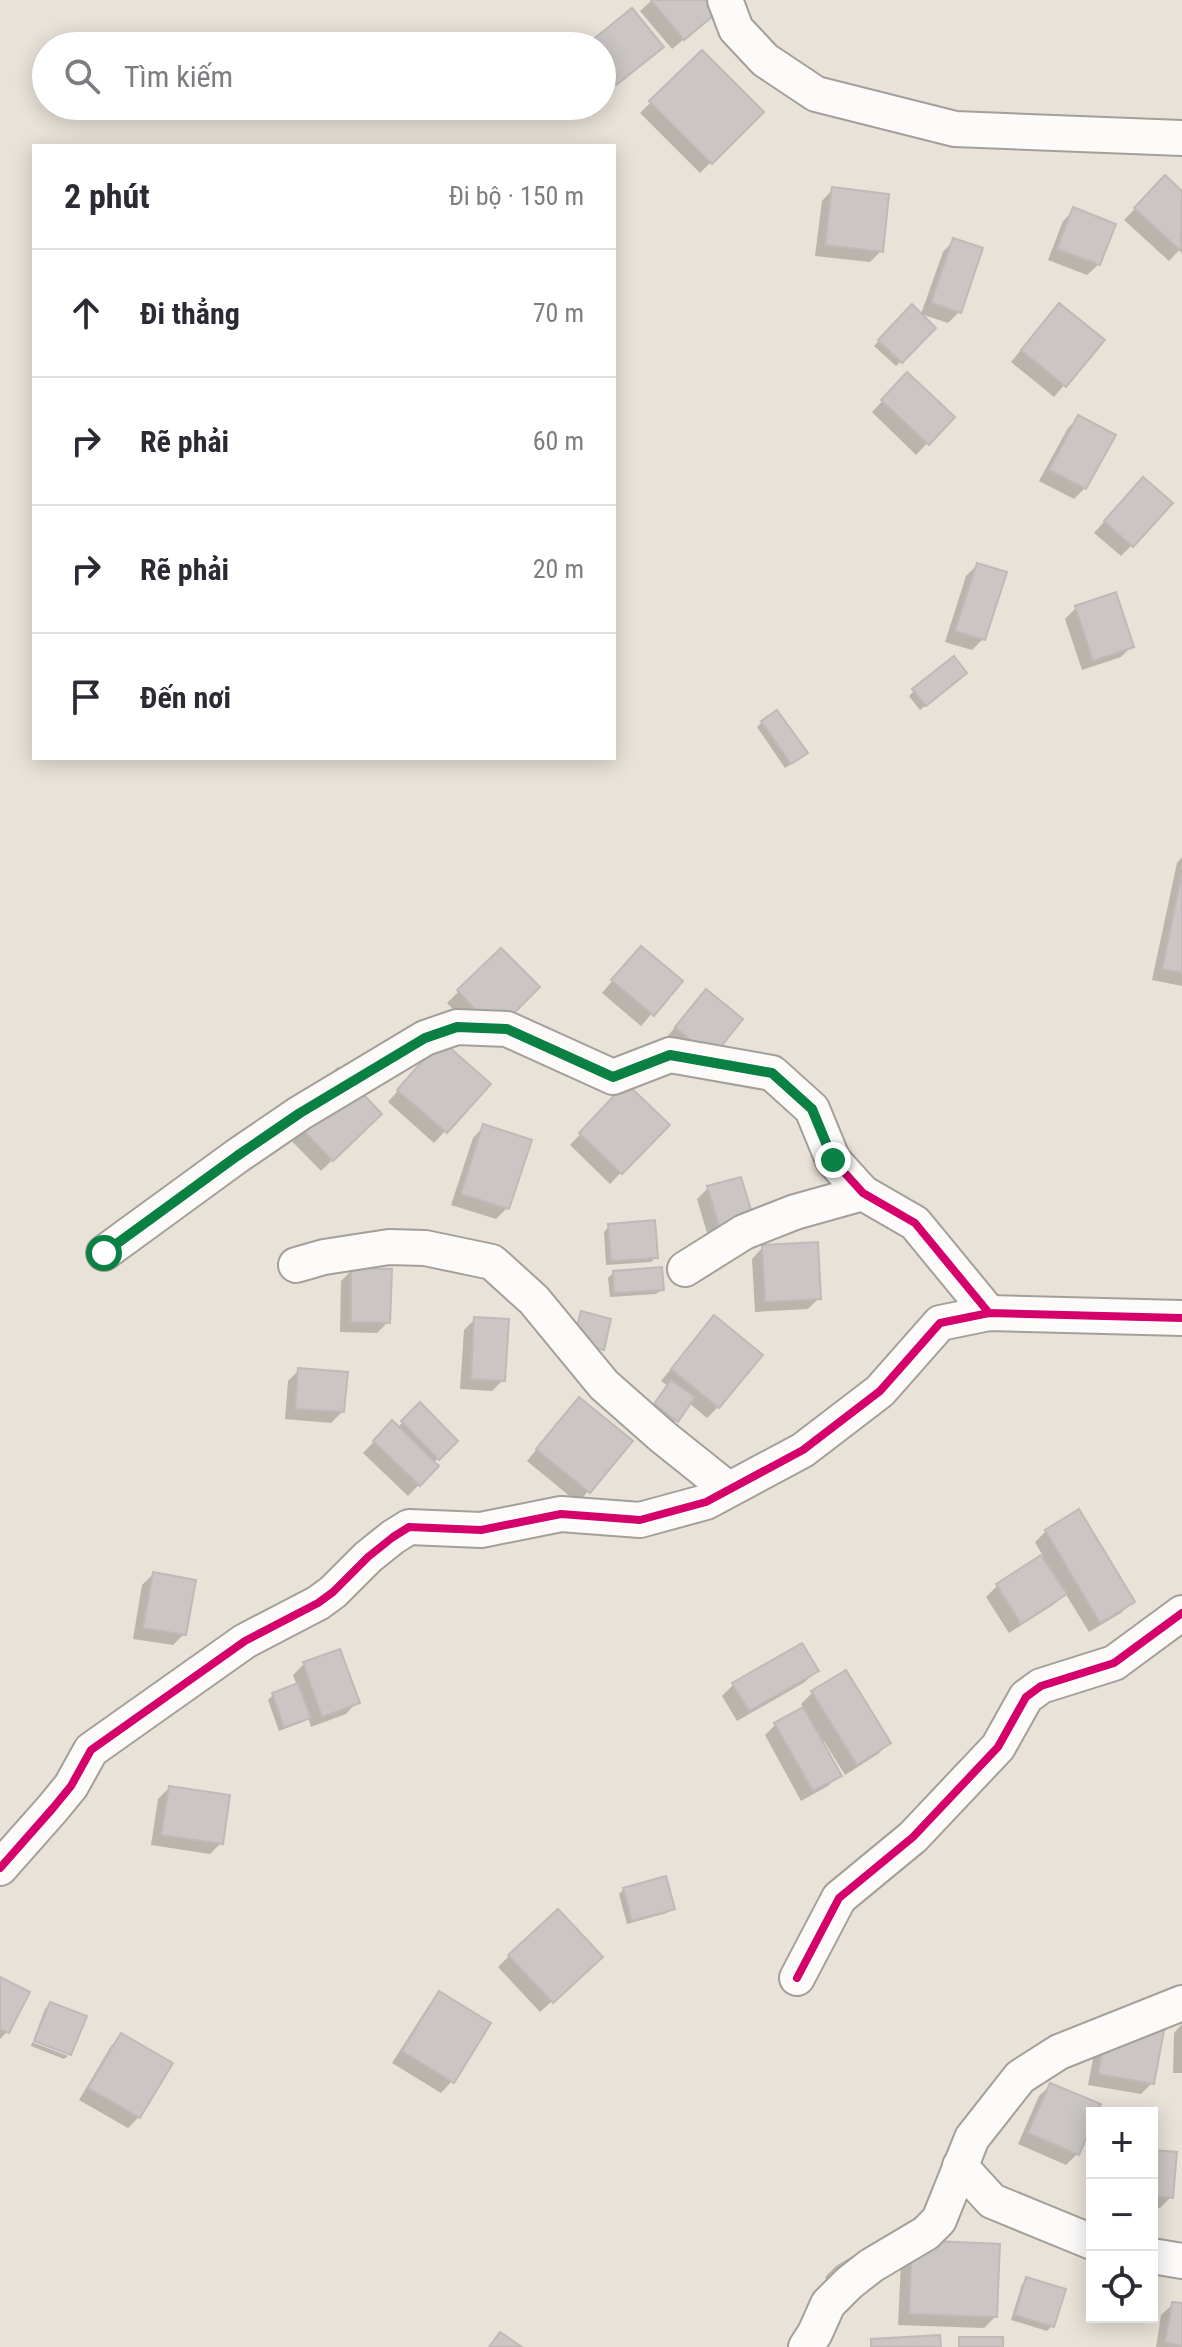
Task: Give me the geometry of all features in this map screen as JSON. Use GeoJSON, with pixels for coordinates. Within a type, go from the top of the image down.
{"type":"FeatureCollection","features":[{"type":"Feature","properties":{"kind":"street"},"geometry":{"type":"LineString","coordinates":[[725,0],[736,29],[765,60],[816,94],[955,129],[1182,138]]}},
{"type":"Feature","properties":{"kind":"street"},"geometry":{"type":"LineString","coordinates":[[104,1253],[300,1113],[425,1038],[457,1027],[507,1029],[613,1077],[670,1055],[772,1073],[812,1109],[833,1160],[863,1193],[915,1223],[989,1313]]}},
{"type":"Feature","properties":{"kind":"street"},"geometry":{"type":"LineString","coordinates":[[685,1269],[744,1232],[795,1212],[863,1193]]}},
{"type":"Feature","properties":{"kind":"street"},"geometry":{"type":"LineString","coordinates":[[296,1265],[324,1257],[389,1247],[425,1248],[492,1262],[534,1300],[604,1385],[728,1489]]}},
{"type":"Feature","properties":{"kind":"street"},"geometry":{"type":"LineString","coordinates":[[0,1868],[71,1786],[91,1750],[245,1641],[318,1603],[368,1557],[409,1527],[481,1530],[561,1514],[640,1520],[706,1502],[803,1450],[880,1391],[940,1323],[989,1313],[1182,1318]]}},
{"type":"Feature","properties":{"kind":"street"},"geometry":{"type":"LineString","coordinates":[[797,1978],[839,1898],[913,1837],[998,1747],[1026,1697],[1041,1686],[1114,1663],[1182,1613]]}},
{"type":"Feature","properties":{"kind":"street"},"geometry":{"type":"LineString","coordinates":[[806,2347],[828,2304],[849,2283],[872,2265],[926,2233],[939,2220],[972,2138],[1020,2077],[1059,2052],[1182,2003]]}},
{"type":"Feature","properties":{"kind":"street"},"geometry":{"type":"LineString","coordinates":[[960,2166],[992,2201],[1086,2240]]}},
{"type":"Feature","properties":{"kind":"street"},"geometry":{"type":"LineString","coordinates":[[1158,2257],[1182,2261]]}},
{"type":"Feature","properties":{"kind":"building"},"geometry":{"type":"Polygon","coordinates":[[[651,0],[720,0],[725,6],[684,40],[651,0]]]}},
{"type":"Feature","properties":{"kind":"building"},"geometry":{"type":"Polygon","coordinates":[[[632,8],[664,47],[616,85],[616,32],[602,32],[632,8]]]}},
{"type":"Feature","properties":{"kind":"building"},"geometry":{"type":"Polygon","coordinates":[[[702,50],[764,112],[712,164],[649,101],[702,50]]]}},
{"type":"Feature","properties":{"kind":"building"},"geometry":{"type":"Polygon","coordinates":[[[1165,175],[1182,191],[1181,251],[1134,208],[1165,175]]]}},
{"type":"Feature","properties":{"kind":"building"},"geometry":{"type":"Polygon","coordinates":[[[832,187],[889,194],[883,252],[825,245],[832,187]]]}},
{"type":"Feature","properties":{"kind":"building"},"geometry":{"type":"Polygon","coordinates":[[[1073,207],[1116,224],[1100,265],[1057,249],[1073,207]]]}},
{"type":"Feature","properties":{"kind":"building"},"geometry":{"type":"Polygon","coordinates":[[[953,238],[983,248],[961,313],[931,303],[953,238]]]}},
{"type":"Feature","properties":{"kind":"building"},"geometry":{"type":"Polygon","coordinates":[[[1059,303],[1105,340],[1066,387],[1021,350],[1059,303]]]}},
{"type":"Feature","properties":{"kind":"building"},"geometry":{"type":"Polygon","coordinates":[[[912,304],[936,328],[902,363],[878,340],[912,304]]]}},
{"type":"Feature","properties":{"kind":"building"},"geometry":{"type":"Polygon","coordinates":[[[907,372],[955,417],[929,445],[881,400],[907,372]]]}},
{"type":"Feature","properties":{"kind":"building"},"geometry":{"type":"Polygon","coordinates":[[[1078,415],[1116,435],[1086,489],[1049,470],[1078,415]]]}},
{"type":"Feature","properties":{"kind":"building"},"geometry":{"type":"Polygon","coordinates":[[[1143,477],[1173,503],[1133,547],[1104,521],[1143,477]]]}},
{"type":"Feature","properties":{"kind":"building"},"geometry":{"type":"Polygon","coordinates":[[[977,563],[1007,572],[985,640],[955,631],[977,563]]]}},
{"type":"Feature","properties":{"kind":"building"},"geometry":{"type":"Polygon","coordinates":[[[1116,592],[1134,647],[1093,661],[1075,606],[1116,592]]]}},
{"type":"Feature","properties":{"kind":"building"},"geometry":{"type":"Polygon","coordinates":[[[954,656],[967,673],[926,706],[912,689],[954,656]]]}},
{"type":"Feature","properties":{"kind":"building"},"geometry":{"type":"Polygon","coordinates":[[[777,710],[808,753],[791,764],[761,721],[777,710]]]}},
{"type":"Feature","properties":{"kind":"building"},"geometry":{"type":"Polygon","coordinates":[[[1182,874],[1182,973],[1162,969],[1182,874]]]}},
{"type":"Feature","properties":{"kind":"building"},"geometry":{"type":"Polygon","coordinates":[[[641,946],[683,981],[654,1016],[611,980],[641,946]]]}},
{"type":"Feature","properties":{"kind":"building"},"geometry":{"type":"Polygon","coordinates":[[[501,948],[540,987],[496,1031],[457,990],[501,948]]]}},
{"type":"Feature","properties":{"kind":"building"},"geometry":{"type":"Polygon","coordinates":[[[706,989],[743,1019],[712,1058],[675,1027],[706,989]]]}},
{"type":"Feature","properties":{"kind":"building"},"geometry":{"type":"Polygon","coordinates":[[[441,1040],[491,1084],[447,1133],[397,1090],[441,1040]]]}},
{"type":"Feature","properties":{"kind":"building"},"geometry":{"type":"Polygon","coordinates":[[[338,1068],[382,1114],[333,1161],[289,1116],[338,1068]]]}},
{"type":"Feature","properties":{"kind":"building"},"geometry":{"type":"Polygon","coordinates":[[[626,1083],[670,1125],[622,1174],[579,1133],[626,1083]]]}},
{"type":"Feature","properties":{"kind":"building"},"geometry":{"type":"Polygon","coordinates":[[[483,1124],[532,1140],[509,1209],[461,1194],[483,1124]]]}},
{"type":"Feature","properties":{"kind":"building"},"geometry":{"type":"Polygon","coordinates":[[[741,1177],[758,1233],[724,1243],[707,1186],[741,1177]]]}},
{"type":"Feature","properties":{"kind":"building"},"geometry":{"type":"Polygon","coordinates":[[[655,1220],[658,1258],[611,1261],[608,1224],[655,1220]]]}},
{"type":"Feature","properties":{"kind":"building"},"geometry":{"type":"Polygon","coordinates":[[[818,1242],[821,1299],[765,1302],[762,1245],[818,1242]]]}},
{"type":"Feature","properties":{"kind":"building"},"geometry":{"type":"Polygon","coordinates":[[[662,1267],[664,1290],[614,1293],[613,1271],[662,1267]]]}},
{"type":"Feature","properties":{"kind":"building"},"geometry":{"type":"Polygon","coordinates":[[[351,1268],[392,1269],[390,1323],[351,1322],[351,1268]]]}},
{"type":"Feature","properties":{"kind":"building"},"geometry":{"type":"Polygon","coordinates":[[[581,1311],[611,1319],[604,1350],[573,1342],[581,1311]]]}},
{"type":"Feature","properties":{"kind":"building"},"geometry":{"type":"Polygon","coordinates":[[[714,1315],[763,1355],[719,1408],[671,1369],[714,1315]]]}},
{"type":"Feature","properties":{"kind":"building"},"geometry":{"type":"Polygon","coordinates":[[[474,1317],[509,1319],[505,1381],[471,1379],[474,1317]]]}},
{"type":"Feature","properties":{"kind":"building"},"geometry":{"type":"Polygon","coordinates":[[[298,1368],[348,1372],[344,1412],[295,1409],[298,1368]]]}},
{"type":"Feature","properties":{"kind":"building"},"geometry":{"type":"Polygon","coordinates":[[[671,1380],[695,1397],[678,1422],[654,1404],[671,1380]]]}},
{"type":"Feature","properties":{"kind":"building"},"geometry":{"type":"Polygon","coordinates":[[[579,1397],[633,1441],[590,1493],[536,1449],[579,1397]]]}},
{"type":"Feature","properties":{"kind":"building"},"geometry":{"type":"Polygon","coordinates":[[[420,1402],[458,1441],[439,1460],[401,1421],[420,1402]]]}},
{"type":"Feature","properties":{"kind":"building"},"geometry":{"type":"Polygon","coordinates":[[[392,1420],[439,1466],[420,1486],[373,1441],[392,1420]]]}},
{"type":"Feature","properties":{"kind":"building"},"geometry":{"type":"Polygon","coordinates":[[[1079,1509],[1135,1602],[1100,1623],[1045,1530],[1079,1509]]]}},
{"type":"Feature","properties":{"kind":"building"},"geometry":{"type":"Polygon","coordinates":[[[1041,1555],[1067,1594],[1021,1624],[996,1584],[1041,1555]]]}},
{"type":"Feature","properties":{"kind":"building"},"geometry":{"type":"Polygon","coordinates":[[[153,1572],[196,1580],[186,1635],[143,1628],[153,1572]]]}},
{"type":"Feature","properties":{"kind":"building"},"geometry":{"type":"Polygon","coordinates":[[[802,1643],[819,1671],[749,1711],[732,1683],[802,1643]]]}},
{"type":"Feature","properties":{"kind":"building"},"geometry":{"type":"Polygon","coordinates":[[[340,1649],[360,1703],[322,1717],[303,1662],[340,1649]]]}},
{"type":"Feature","properties":{"kind":"building"},"geometry":{"type":"Polygon","coordinates":[[[846,1670],[891,1743],[857,1765],[811,1691],[846,1670]]]}},
{"type":"Feature","properties":{"kind":"building"},"geometry":{"type":"Polygon","coordinates":[[[298,1683],[311,1718],[284,1727],[272,1693],[298,1683]]]}},
{"type":"Feature","properties":{"kind":"building"},"geometry":{"type":"Polygon","coordinates":[[[803,1707],[842,1776],[813,1791],[774,1723],[803,1707]]]}},
{"type":"Feature","properties":{"kind":"building"},"geometry":{"type":"Polygon","coordinates":[[[169,1786],[230,1795],[223,1844],[161,1835],[169,1786]]]}},
{"type":"Feature","properties":{"kind":"building"},"geometry":{"type":"Polygon","coordinates":[[[666,1876],[675,1909],[632,1921],[623,1888],[666,1876]]]}},
{"type":"Feature","properties":{"kind":"building"},"geometry":{"type":"Polygon","coordinates":[[[558,1909],[603,1957],[553,2003],[508,1955],[558,1909]]]}},
{"type":"Feature","properties":{"kind":"building"},"geometry":{"type":"Polygon","coordinates":[[[0,1977],[30,1992],[9,2033],[0,2029],[0,1977]]]}},
{"type":"Feature","properties":{"kind":"building"},"geometry":{"type":"Polygon","coordinates":[[[439,1991],[491,2023],[454,2083],[402,2051],[439,1991]]]}},
{"type":"Feature","properties":{"kind":"building"},"geometry":{"type":"Polygon","coordinates":[[[50,2002],[87,2016],[71,2055],[34,2041],[50,2002]]]}},
{"type":"Feature","properties":{"kind":"building"},"geometry":{"type":"Polygon","coordinates":[[[1109,2015],[1165,2025],[1154,2084],[1098,2074],[1109,2015]]]}},
{"type":"Feature","properties":{"kind":"building"},"geometry":{"type":"Polygon","coordinates":[[[121,2033],[173,2063],[140,2118],[88,2088],[121,2033]]]}},
{"type":"Feature","properties":{"kind":"building"},"geometry":{"type":"Polygon","coordinates":[[[1050,2083],[1101,2104],[1100,2107],[1086,2107],[1086,2139],[1079,2155],[1028,2133],[1050,2083]]]}},
{"type":"Feature","properties":{"kind":"building"},"geometry":{"type":"Polygon","coordinates":[[[1158,2150],[1177,2152],[1173,2198],[1158,2197],[1158,2150]]]}},
{"type":"Feature","properties":{"kind":"building"},"geometry":{"type":"Polygon","coordinates":[[[912,2240],[1000,2244],[997,2317],[909,2314],[912,2240]]]}},
{"type":"Feature","properties":{"kind":"building"},"geometry":{"type":"Polygon","coordinates":[[[1026,2277],[1066,2289],[1054,2327],[1015,2315],[1026,2277]]]}},
{"type":"Feature","properties":{"kind":"building"},"geometry":{"type":"Polygon","coordinates":[[[1172,2302],[1182,2303],[1182,2346],[1165,2342],[1172,2302]]]}},
{"type":"Feature","properties":{"kind":"building"},"geometry":{"type":"Polygon","coordinates":[[[500,2332],[522,2347],[489,2347],[500,2332]]]}},
{"type":"Feature","properties":{"kind":"building"},"geometry":{"type":"Polygon","coordinates":[[[940,2335],[941,2347],[871,2347],[871,2339],[940,2335]]]}},
{"type":"Feature","properties":{"kind":"building"},"geometry":{"type":"Polygon","coordinates":[[[959,2337],[1003,2337],[1003,2347],[959,2347],[959,2337]]]}},
{"type":"Feature","properties":{"kind":"cycle path"},"geometry":{"type":"LineString","coordinates":[[104,1253],[300,1113],[425,1038],[457,1027],[507,1029],[613,1077],[670,1055],[772,1073],[812,1109],[833,1160],[863,1193],[915,1223],[989,1313]]}},
{"type":"Feature","properties":{"kind":"cycle path"},"geometry":{"type":"LineString","coordinates":[[0,1868],[71,1786],[91,1750],[245,1641],[318,1603],[368,1557],[409,1527],[481,1530],[561,1514],[640,1520],[706,1502],[803,1450],[880,1391],[940,1323],[989,1313],[1182,1318]]}},
{"type":"Feature","properties":{"kind":"cycle path"},"geometry":{"type":"LineString","coordinates":[[797,1978],[839,1898],[913,1837],[998,1747],[1026,1697],[1041,1686],[1114,1663],[1182,1613]]}},
{"type":"Feature","properties":{"kind":"route"},"geometry":{"type":"LineString","coordinates":[[104,1253],[300,1113],[425,1038],[457,1027],[507,1029],[613,1077],[670,1055],[772,1073],[812,1109],[833,1160]]}}]}
